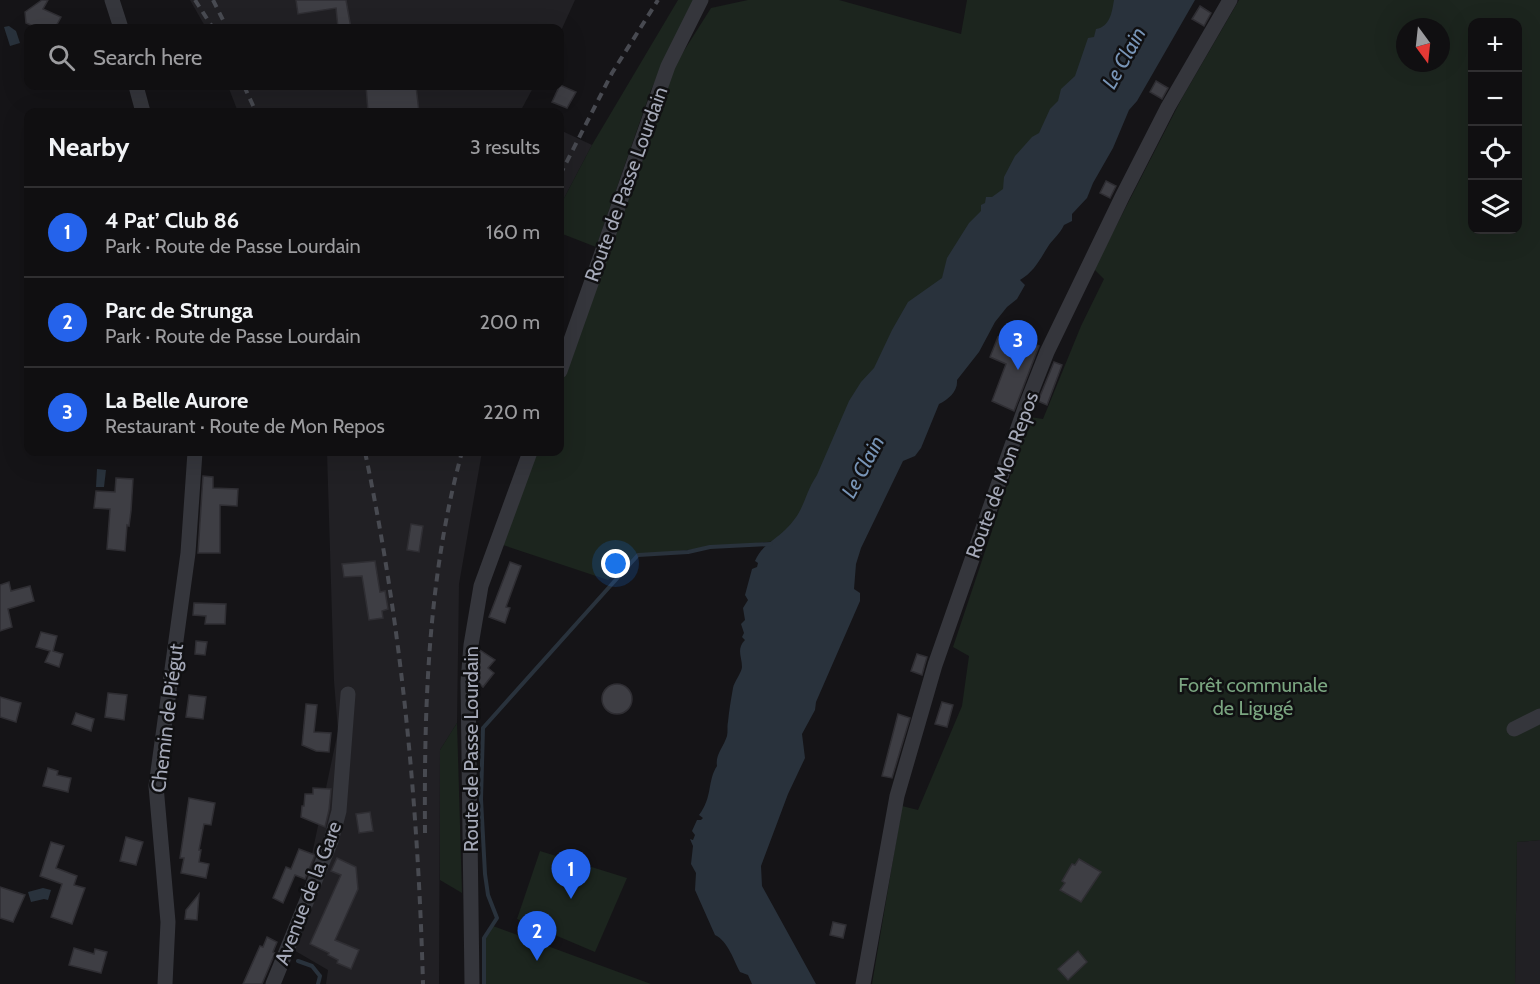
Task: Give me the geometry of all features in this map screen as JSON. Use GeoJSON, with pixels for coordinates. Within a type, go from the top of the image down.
{"type":"FeatureCollection","features":[{"type":"Feature","properties":{"kind":"street"},"geometry":{"type":"LineString","coordinates":[[112,0],[120,24]]}},
{"type":"Feature","properties":{"kind":"street","name":"Route de Passe Lourdain"},"geometry":{"type":"LineString","coordinates":[[564,360],[668,66],[701,0]]}},
{"type":"Feature","properties":{"kind":"street","name":"Route de Mon Repos"},"geometry":{"type":"LineString","coordinates":[[863,984],[897,796],[935,665],[1025,408],[1047,352],[1118,206],[1168,107],[1230,0]]}},
{"type":"Feature","properties":{"kind":"street"},"geometry":{"type":"LineString","coordinates":[[137,90],[142,108]]}},
{"type":"Feature","properties":{"kind":"street","name":"Chemin de Piégut"},"geometry":{"type":"LineString","coordinates":[[165,984],[168,922],[156,786],[188,553],[195,456]]}},
{"type":"Feature","properties":{"kind":"street","name":"Route de Passe Lourdain"},"geometry":{"type":"LineString","coordinates":[[472,984],[468,682],[471,645],[481,586],[529,456]]}},
{"type":"Feature","properties":{"kind":"street","name":"Avenue de la Gare"},"geometry":{"type":"LineString","coordinates":[[273,984],[327,852],[336,821],[348,694]]}},
{"type":"Feature","properties":{"kind":"street"},"geometry":{"type":"LineString","coordinates":[[1514,729],[1540,716]]}},
{"type":"Feature","properties":{"kind":"shaded area"},"geometry":{"type":"Polygon","coordinates":[[[190,0],[575,0],[564,24],[204,24],[190,0]]]}},
{"type":"Feature","properties":{"kind":"shaded area"},"geometry":{"type":"Polygon","coordinates":[[[230,90],[532,90],[522,108],[236,108],[230,90]]]}},
{"type":"Feature","properties":{"kind":"shaded area"},"geometry":{"type":"Polygon","coordinates":[[[564,132],[592,145],[564,198],[564,132]]]}},
{"type":"Feature","properties":{"kind":"shaded area"},"geometry":{"type":"Polygon","coordinates":[[[327,456],[481,456],[459,584],[457,723],[440,750],[439,984],[326,984],[328,970],[292,949],[338,731],[334,681],[327,456]]]}},
{"type":"Feature","properties":{"kind":"shaded area"},"geometry":{"type":"Polygon","coordinates":[[[1540,840],[1540,984],[1515,984],[1517,842],[1540,840]]]}},
{"type":"Feature","properties":{"kind":"green space"},"geometry":{"type":"Polygon","coordinates":[[[678,0],[694,0],[651,90],[596,247],[564,235],[564,198],[592,145],[678,0]]]}},
{"type":"Feature","properties":{"kind":"green space"},"geometry":{"type":"Polygon","coordinates":[[[748,0],[839,0],[961,34],[967,0],[1134,0],[816,537],[638,555],[608,580],[503,545],[536,456],[564,456],[564,377],[675,65],[711,8],[748,0]]]}},
{"type":"Feature","properties":{"kind":"green space","name":"Forêt communale de Ligugé"},"geometry":{"type":"Polygon","coordinates":[[[1239,0],[1540,0],[1540,840],[1517,842],[1515,984],[872,984],[902,806],[918,810],[962,706],[969,656],[953,647],[1030,417],[1043,419],[1081,326],[1104,279],[1094,269],[1182,98],[1239,0]]]}},
{"type":"Feature","properties":{"kind":"green space"},"geometry":{"type":"Polygon","coordinates":[[[457,723],[462,893],[440,880],[440,750],[457,723]]]}},
{"type":"Feature","properties":{"kind":"green space"},"geometry":{"type":"Polygon","coordinates":[[[540,851],[627,878],[595,952],[517,919],[540,851]]]}},
{"type":"Feature","properties":{"kind":"green space"},"geometry":{"type":"Polygon","coordinates":[[[493,926],[651,984],[485,984],[484,938],[493,926]]]}},
{"type":"Feature","properties":{"kind":"water","name":"Le Clain"},"geometry":{"type":"Polygon","coordinates":[[[1114,0],[1195,0],[1137,101],[1129,110],[1113,148],[1087,198],[1072,214],[1072,221],[1064,225],[1033,269],[1020,280],[1025,285],[1017,299],[995,322],[979,352],[957,380],[952,394],[939,404],[921,448],[915,456],[903,461],[861,548],[856,564],[854,589],[860,593],[860,601],[816,702],[815,710],[802,734],[805,758],[788,794],[761,866],[762,886],[816,984],[752,984],[748,975],[740,972],[724,942],[715,935],[695,890],[696,873],[691,864],[693,846],[690,839],[693,840],[695,835],[692,831],[697,820],[703,818],[699,815],[706,802],[717,766],[717,758],[727,736],[733,688],[742,667],[740,650],[745,640],[742,637],[744,633],[741,624],[745,620],[743,608],[748,600],[745,595],[752,569],[757,567],[758,563],[755,561],[761,551],[797,516],[849,401],[861,382],[874,368],[908,302],[942,278],[947,258],[969,223],[981,211],[981,205],[985,203],[986,197],[992,197],[1003,189],[1004,177],[1015,156],[1032,137],[1039,133],[1050,109],[1058,101],[1061,89],[1075,76],[1088,38],[1094,37],[1096,29],[1101,28],[1110,18],[1114,0]]]}},
{"type":"Feature","properties":{"kind":"water"},"geometry":{"type":"Polygon","coordinates":[[[9,26],[16,31],[20,43],[10,46],[4,27],[9,26]]]}},
{"type":"Feature","properties":{"kind":"water"},"geometry":{"type":"Polygon","coordinates":[[[97,469],[106,470],[104,487],[96,487],[97,469]]]}},
{"type":"Feature","properties":{"kind":"water"},"geometry":{"type":"Polygon","coordinates":[[[43,888],[51,890],[48,900],[31,902],[28,892],[43,888]]]}},
{"type":"Feature","properties":{"kind":"building"},"geometry":{"type":"Polygon","coordinates":[[[42,0],[48,0],[43,9],[61,17],[57,24],[28,24],[26,23],[25,12],[42,0]]]}},
{"type":"Feature","properties":{"kind":"building"},"geometry":{"type":"Polygon","coordinates":[[[296,0],[346,0],[350,24],[338,24],[336,8],[298,14],[296,0]]]}},
{"type":"Feature","properties":{"kind":"building"},"geometry":{"type":"Polygon","coordinates":[[[1200,6],[1211,13],[1204,26],[1192,19],[1200,6]]]}},
{"type":"Feature","properties":{"kind":"building"},"geometry":{"type":"Polygon","coordinates":[[[1156,81],[1168,88],[1162,99],[1150,92],[1156,81]]]}},
{"type":"Feature","properties":{"kind":"building"},"geometry":{"type":"Polygon","coordinates":[[[564,87],[576,92],[567,108],[552,102],[558,90],[564,90],[564,87]]]}},
{"type":"Feature","properties":{"kind":"building"},"geometry":{"type":"Polygon","coordinates":[[[366,90],[416,90],[419,108],[368,108],[366,90]]]}},
{"type":"Feature","properties":{"kind":"building"},"geometry":{"type":"Polygon","coordinates":[[[1106,181],[1116,186],[1110,198],[1100,193],[1106,181]]]}},
{"type":"Feature","properties":{"kind":"building"},"geometry":{"type":"Polygon","coordinates":[[[1017,336],[1039,346],[1014,411],[992,401],[1006,364],[990,357],[998,337],[1015,342],[1017,336]]]}},
{"type":"Feature","properties":{"kind":"building"},"geometry":{"type":"Polygon","coordinates":[[[1054,362],[1062,365],[1047,405],[1038,401],[1054,362]]]}},
{"type":"Feature","properties":{"kind":"building"},"geometry":{"type":"Polygon","coordinates":[[[203,476],[213,477],[213,488],[238,489],[237,506],[220,505],[220,553],[198,553],[203,476]]]}},
{"type":"Feature","properties":{"kind":"building"},"geometry":{"type":"Polygon","coordinates":[[[116,478],[133,479],[125,551],[107,549],[110,509],[94,508],[96,491],[115,492],[116,478]]]}},
{"type":"Feature","properties":{"kind":"building"},"geometry":{"type":"Polygon","coordinates":[[[411,524],[423,526],[419,552],[407,550],[411,524]]]}},
{"type":"Feature","properties":{"kind":"building"},"geometry":{"type":"Polygon","coordinates":[[[375,561],[380,592],[385,591],[388,609],[382,611],[383,618],[369,620],[362,576],[344,577],[342,564],[375,561]]]}},
{"type":"Feature","properties":{"kind":"building"},"geometry":{"type":"Polygon","coordinates":[[[510,562],[521,566],[506,607],[510,608],[505,623],[489,617],[510,562]]]}},
{"type":"Feature","properties":{"kind":"building"},"geometry":{"type":"Polygon","coordinates":[[[9,582],[11,591],[30,586],[34,601],[8,609],[12,627],[0,631],[0,585],[9,582]]]}},
{"type":"Feature","properties":{"kind":"building"},"geometry":{"type":"Polygon","coordinates":[[[194,603],[226,604],[225,624],[205,624],[206,616],[193,615],[194,603]]]}},
{"type":"Feature","properties":{"kind":"building"},"geometry":{"type":"Polygon","coordinates":[[[41,632],[57,636],[53,651],[63,654],[59,667],[45,662],[50,651],[36,647],[41,632]]]}},
{"type":"Feature","properties":{"kind":"building"},"geometry":{"type":"Polygon","coordinates":[[[196,641],[207,642],[205,655],[195,654],[196,641]]]}},
{"type":"Feature","properties":{"kind":"building"},"geometry":{"type":"Polygon","coordinates":[[[480,650],[495,660],[488,668],[494,673],[483,687],[478,682],[480,650]]]}},
{"type":"Feature","properties":{"kind":"building"},"geometry":{"type":"Polygon","coordinates":[[[917,654],[927,657],[922,675],[911,671],[917,654]]]}},
{"type":"Feature","properties":{"kind":"building"},"geometry":{"type":"Polygon","coordinates":[[[617,684],[628,688],[632,699],[628,710],[617,714],[606,710],[602,699],[606,688],[617,684]]]}},
{"type":"Feature","properties":{"kind":"building"},"geometry":{"type":"Polygon","coordinates":[[[108,693],[127,695],[124,720],[105,717],[108,693]]]}},
{"type":"Feature","properties":{"kind":"building"},"geometry":{"type":"Polygon","coordinates":[[[189,695],[206,697],[203,719],[186,717],[189,695]]]}},
{"type":"Feature","properties":{"kind":"building"},"geometry":{"type":"Polygon","coordinates":[[[0,697],[21,703],[16,722],[0,717],[0,697]]]}},
{"type":"Feature","properties":{"kind":"building"},"geometry":{"type":"Polygon","coordinates":[[[942,702],[953,705],[947,727],[935,724],[942,702]]]}},
{"type":"Feature","properties":{"kind":"building"},"geometry":{"type":"Polygon","coordinates":[[[306,704],[317,705],[314,732],[331,733],[329,752],[316,751],[302,745],[306,704]]]}},
{"type":"Feature","properties":{"kind":"building"},"geometry":{"type":"Polygon","coordinates":[[[76,713],[94,719],[91,731],[72,724],[76,713]]]}},
{"type":"Feature","properties":{"kind":"building"},"geometry":{"type":"Polygon","coordinates":[[[898,714],[910,718],[892,778],[882,776],[898,714]]]}},
{"type":"Feature","properties":{"kind":"building"},"geometry":{"type":"Polygon","coordinates":[[[48,768],[58,771],[57,775],[71,778],[68,792],[43,786],[48,768]]]}},
{"type":"Feature","properties":{"kind":"building"},"geometry":{"type":"Polygon","coordinates":[[[313,788],[331,789],[325,827],[301,817],[305,794],[313,794],[313,788]]]}},
{"type":"Feature","properties":{"kind":"building"},"geometry":{"type":"Polygon","coordinates":[[[189,798],[215,803],[211,825],[204,824],[199,850],[201,850],[199,862],[209,864],[206,878],[181,873],[184,858],[180,858],[189,798]]]}},
{"type":"Feature","properties":{"kind":"building"},"geometry":{"type":"Polygon","coordinates":[[[370,812],[373,831],[359,833],[356,814],[370,812]]]}},
{"type":"Feature","properties":{"kind":"building"},"geometry":{"type":"Polygon","coordinates":[[[126,837],[143,842],[136,865],[120,861],[126,837]]]}},
{"type":"Feature","properties":{"kind":"building"},"geometry":{"type":"Polygon","coordinates":[[[51,842],[64,846],[56,868],[77,876],[74,885],[85,888],[72,924],[51,917],[62,884],[40,876],[51,842]]]}},
{"type":"Feature","properties":{"kind":"building"},"geometry":{"type":"Polygon","coordinates":[[[299,849],[315,855],[305,879],[295,875],[283,903],[273,898],[286,867],[291,869],[299,849]]]}},
{"type":"Feature","properties":{"kind":"building"},"geometry":{"type":"Polygon","coordinates":[[[337,858],[356,867],[358,889],[335,940],[359,950],[351,969],[337,963],[338,960],[328,955],[329,953],[310,944],[341,875],[331,871],[337,858]]]}},
{"type":"Feature","properties":{"kind":"building"},"geometry":{"type":"Polygon","coordinates":[[[1079,859],[1101,872],[1081,902],[1060,890],[1065,883],[1062,881],[1072,864],[1075,865],[1079,859]]]}},
{"type":"Feature","properties":{"kind":"building"},"geometry":{"type":"Polygon","coordinates":[[[0,887],[25,895],[13,922],[0,918],[0,887]]]}},
{"type":"Feature","properties":{"kind":"building"},"geometry":{"type":"Polygon","coordinates":[[[199,894],[197,920],[185,919],[186,910],[199,894]]]}},
{"type":"Feature","properties":{"kind":"building"},"geometry":{"type":"Polygon","coordinates":[[[833,922],[846,925],[843,938],[830,935],[833,922]]]}},
{"type":"Feature","properties":{"kind":"building"},"geometry":{"type":"Polygon","coordinates":[[[267,937],[277,942],[273,952],[275,953],[262,984],[243,984],[260,946],[263,947],[267,937]]]}},
{"type":"Feature","properties":{"kind":"building"},"geometry":{"type":"Polygon","coordinates":[[[74,948],[94,954],[95,949],[107,952],[101,973],[69,965],[74,948]]]}},
{"type":"Feature","properties":{"kind":"building"},"geometry":{"type":"Polygon","coordinates":[[[1078,951],[1087,962],[1068,980],[1058,969],[1078,951]]]}},
{"type":"Feature","properties":{"kind":"waterway"},"geometry":{"type":"LineString","coordinates":[[484,984],[484,938],[497,918],[488,895],[485,874],[481,799],[483,728],[638,555],[688,552],[710,547],[771,544]]}},
{"type":"Feature","properties":{"kind":"waterway"},"geometry":{"type":"LineString","coordinates":[[298,961],[312,966],[320,976],[318,984]]}},
{"type":"Feature","properties":{"kind":"railway"},"geometry":{"type":"LineString","coordinates":[[195,0],[210,24]]}},
{"type":"Feature","properties":{"kind":"railway"},"geometry":{"type":"LineString","coordinates":[[213,0],[225,24]]}},
{"type":"Feature","properties":{"kind":"railway"},"geometry":{"type":"LineString","coordinates":[[564,167],[612,73],[658,0]]}},
{"type":"Feature","properties":{"kind":"railway"},"geometry":{"type":"LineString","coordinates":[[246,90],[254,108]]}},
{"type":"Feature","properties":{"kind":"railway"},"geometry":{"type":"LineString","coordinates":[[366,456],[389,584],[406,716],[417,850],[423,984]]}},
{"type":"Feature","properties":{"kind":"railway"},"geometry":{"type":"LineString","coordinates":[[425,833],[430,641],[442,545],[461,456]]}},
{"type":"Feature","properties":{"kind":"place","name":"La Belle Aurore"},"geometry":{"type":"Point","coordinates":[1018,370]}},
{"type":"Feature","properties":{"kind":"place","name":"4 Pat’ Club 86"},"geometry":{"type":"Point","coordinates":[571,899]}},
{"type":"Feature","properties":{"kind":"place","name":"Parc de Strunga"},"geometry":{"type":"Point","coordinates":[537,961]}}]}
